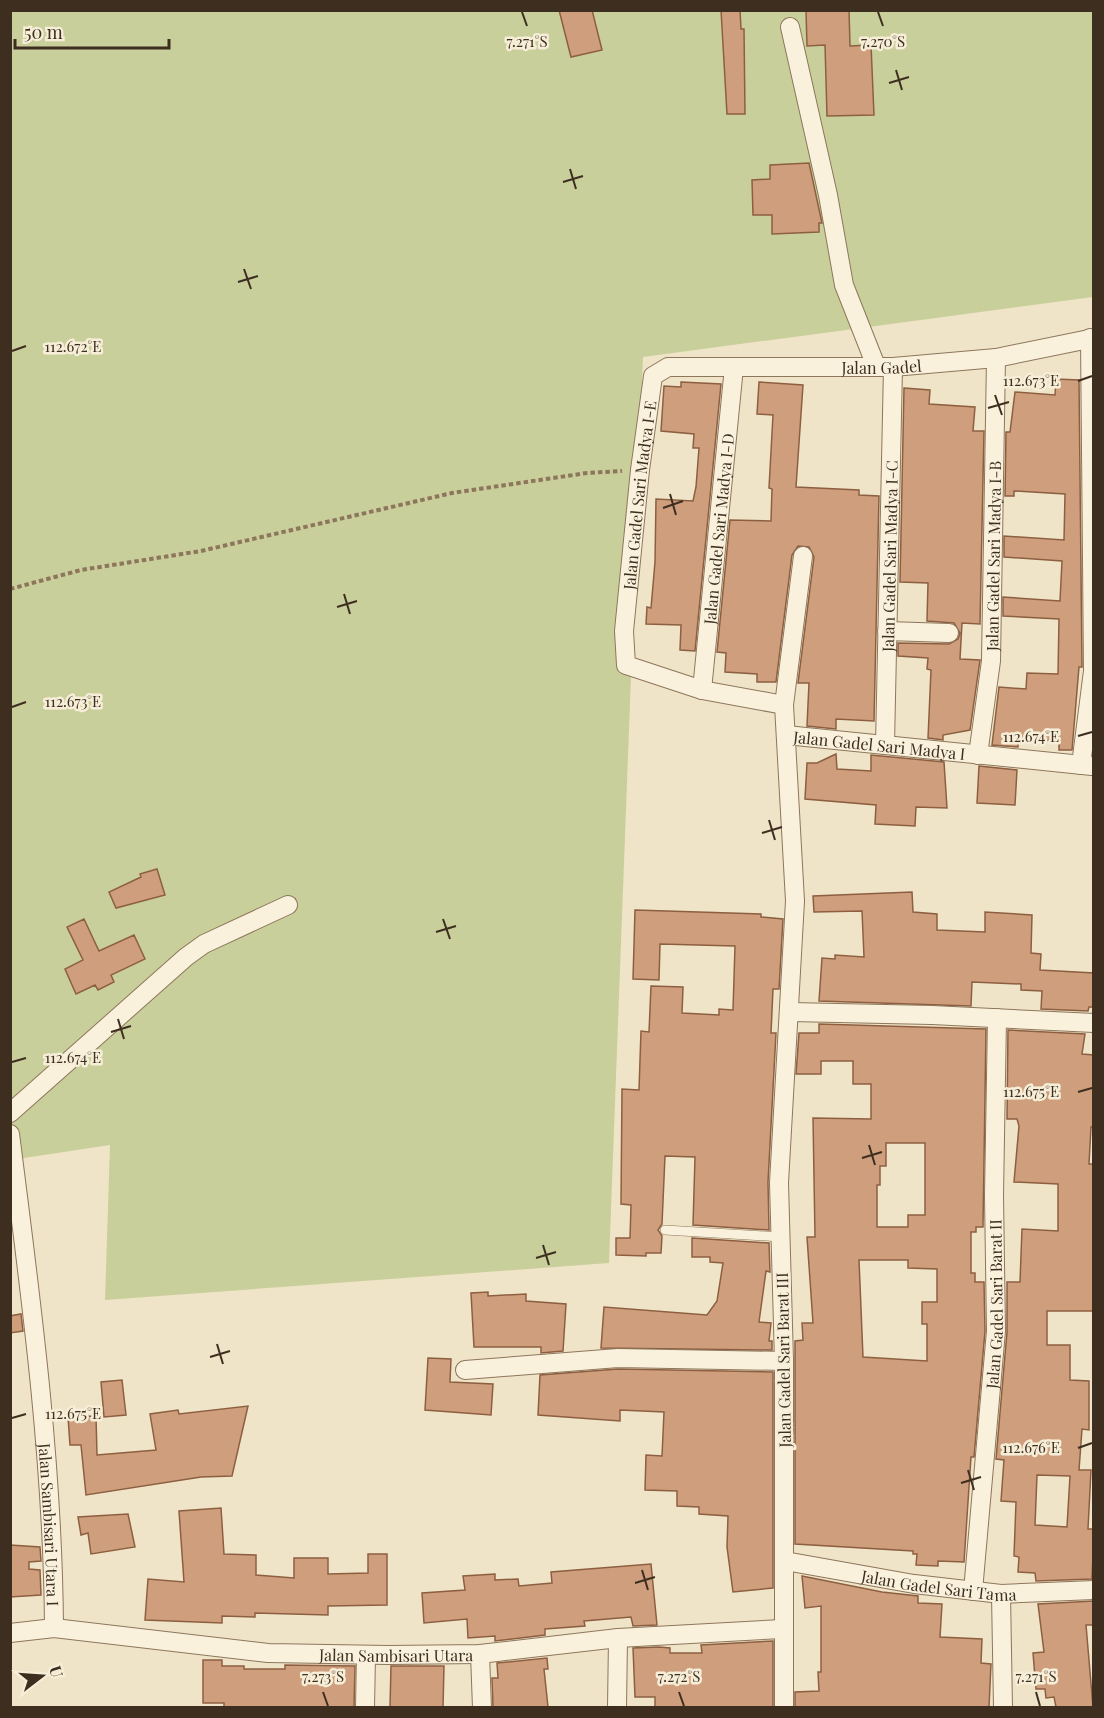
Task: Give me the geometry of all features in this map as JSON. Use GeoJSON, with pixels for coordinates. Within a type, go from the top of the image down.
{"type":"FeatureCollection","features":[{"type":"Feature","properties":{"kind":"street"},"geometry":{"type":"LineString","coordinates":[[790,27],[828,195],[844,285],[884,367]]}},
{"type":"Feature","properties":{"kind":"street"},"geometry":{"type":"LineString","coordinates":[[1087,766],[1093,670],[1092,338]]}},
{"type":"Feature","properties":{"kind":"street","name":"Jalan Gadel"},"geometry":{"type":"LineString","coordinates":[[668,367],[884,367],[996,358],[1092,338]]}},
{"type":"Feature","properties":{"kind":"street","name":"Jalan Gadel Sari Madya I-B"},"geometry":{"type":"LineString","coordinates":[[978,755],[991,661],[996,358]]}},
{"type":"Feature","properties":{"kind":"street","name":"Jalan Gadel Sari Madya I-E"},"geometry":{"type":"LineString","coordinates":[[624,631],[640,470],[653,376],[668,367]]}},
{"type":"Feature","properties":{"kind":"street","name":"Jalan Gadel Sari Madya I-D"},"geometry":{"type":"LineString","coordinates":[[702,690],[734,367]]}},
{"type":"Feature","properties":{"kind":"street","name":"Jalan Gadel Sari Madya I-C"},"geometry":{"type":"LineString","coordinates":[[884,367],[887,631],[885,745]]}},
{"type":"Feature","properties":{"kind":"street"},"geometry":{"type":"LineString","coordinates":[[784,705],[803,556]]}},
{"type":"Feature","properties":{"kind":"street","name":"Jalan Gadel Sari Madya I"},"geometry":{"type":"LineString","coordinates":[[624,631],[623,657],[626,665],[702,690],[784,705],[786,735],[1087,766]]}},
{"type":"Feature","properties":{"kind":"street"},"geometry":{"type":"LineString","coordinates":[[887,631],[949,633]]}},
{"type":"Feature","properties":{"kind":"street","name":"Jalan Gadel Sari Barat III"},"geometry":{"type":"LineString","coordinates":[[784,1707],[782,1629],[785,1561],[784,1361],[779,1183],[795,901],[786,735]]}},
{"type":"Feature","properties":{"kind":"street"},"geometry":{"type":"LineString","coordinates":[[10,1113],[195,951],[288,904]]}},
{"type":"Feature","properties":{"kind":"street"},"geometry":{"type":"LineString","coordinates":[[790,1012],[1094,1023]]}},
{"type":"Feature","properties":{"kind":"street","name":"Jalan Gadel Sari Barat II"},"geometry":{"type":"LineString","coordinates":[[973,1591],[996,1331],[994,1195],[998,1018]]}},
{"type":"Feature","properties":{"kind":"street","name":"Jalan Sambisari Utara I"},"geometry":{"type":"LineString","coordinates":[[10,1134],[29,1279],[44,1430],[54,1628]]}},
{"type":"Feature","properties":{"kind":"street"},"geometry":{"type":"LineString","coordinates":[[465,1370],[618,1358],[784,1361]]}},
{"type":"Feature","properties":{"kind":"street","name":"Jalan Gadel Sari Tama"},"geometry":{"type":"LineString","coordinates":[[785,1561],[914,1584],[1001,1594],[1094,1590]]}},
{"type":"Feature","properties":{"kind":"street"},"geometry":{"type":"LineString","coordinates":[[1001,1594],[1003,1707]]}},
{"type":"Feature","properties":{"kind":"street","name":"Jalan Sambisari Utara"},"geometry":{"type":"LineString","coordinates":[[10,1633],[54,1628],[268,1653],[366,1655],[480,1654],[618,1638],[782,1629]]}},
{"type":"Feature","properties":{"kind":"street"},"geometry":{"type":"LineString","coordinates":[[617,1707],[618,1638]]}},
{"type":"Feature","properties":{"kind":"street"},"geometry":{"type":"LineString","coordinates":[[480,1654],[482,1707]]}},
{"type":"Feature","properties":{"kind":"street"},"geometry":{"type":"LineString","coordinates":[[365,1707],[366,1655]]}},
{"type":"Feature","properties":{"kind":"lane"},"geometry":{"type":"LineString","coordinates":[[665,1230],[781,1237]]}},
{"type":"Feature","properties":{"kind":"path"},"geometry":{"type":"LineString","coordinates":[[10,589],[81,570],[201,551],[452,494],[587,473],[640,470]]}},
{"type":"Feature","properties":{"kind":"green space"},"geometry":{"type":"Polygon","coordinates":[[[11,11],[1093,11],[1093,297],[643,357],[609,1263],[105,1300],[110,1145],[11,1160],[11,11]]]}},
{"type":"Feature","properties":{"kind":"building"},"geometry":{"type":"Polygon","coordinates":[[[559,10],[592,10],[602,50],[571,57],[559,10]]]}},
{"type":"Feature","properties":{"kind":"building"},"geometry":{"type":"Polygon","coordinates":[[[721,10],[740,10],[741,29],[744,29],[745,114],[727,114],[721,10]]]}},
{"type":"Feature","properties":{"kind":"building"},"geometry":{"type":"Polygon","coordinates":[[[806,10],[849,10],[850,46],[871,45],[874,115],[827,116],[825,45],[807,46],[806,10]]]}},
{"type":"Feature","properties":{"kind":"building"},"geometry":{"type":"Polygon","coordinates":[[[809,163],[822,223],[819,223],[819,232],[772,234],[772,215],[753,215],[752,180],[770,179],[770,165],[809,163]]]}},
{"type":"Feature","properties":{"kind":"building"},"geometry":{"type":"Polygon","coordinates":[[[1056,379],[1079,380],[1082,667],[1079,667],[1072,750],[1059,750],[1059,741],[1018,739],[1018,747],[992,745],[999,687],[1026,689],[1027,673],[1058,674],[1059,619],[1003,616],[1003,597],[1060,601],[1062,561],[1004,557],[1004,536],[1064,540],[1065,494],[1014,491],[1014,496],[1005,496],[1006,432],[1010,432],[1015,392],[1055,395],[1056,379]]]}},
{"type":"Feature","properties":{"kind":"building"},"geometry":{"type":"Polygon","coordinates":[[[681,382],[721,384],[695,651],[680,650],[681,625],[646,624],[647,607],[651,608],[655,562],[656,499],[693,501],[696,487],[699,448],[693,448],[694,434],[661,431],[664,386],[681,387],[681,382]]]}},
{"type":"Feature","properties":{"kind":"building"},"geometry":{"type":"Polygon","coordinates":[[[759,382],[803,385],[796,487],[859,490],[859,495],[879,496],[874,721],[836,719],[836,729],[807,726],[809,683],[798,683],[814,557],[809,547],[798,546],[792,555],[776,682],[757,682],[757,674],[725,672],[726,653],[717,652],[730,520],[771,521],[772,489],[769,488],[773,415],[757,414],[759,382]]]}},
{"type":"Feature","properties":{"kind":"building"},"geometry":{"type":"Polygon","coordinates":[[[904,388],[930,390],[929,404],[975,407],[973,431],[984,431],[980,624],[962,623],[960,659],[980,660],[970,730],[943,735],[943,740],[928,738],[931,670],[927,669],[928,658],[898,656],[898,643],[949,644],[958,639],[960,633],[954,623],[927,621],[928,583],[900,582],[904,388]]]}},
{"type":"Feature","properties":{"kind":"building"},"geometry":{"type":"Polygon","coordinates":[[[836,754],[837,769],[871,771],[871,755],[944,762],[947,808],[916,807],[915,826],[875,824],[876,805],[805,799],[807,763],[817,763],[836,754]]]}},
{"type":"Feature","properties":{"kind":"building"},"geometry":{"type":"Polygon","coordinates":[[[979,766],[1017,770],[1015,805],[977,803],[979,766]]]}},
{"type":"Feature","properties":{"kind":"building"},"geometry":{"type":"Polygon","coordinates":[[[157,869],[165,895],[116,908],[109,892],[141,877],[140,874],[157,869]]]}},
{"type":"Feature","properties":{"kind":"building"},"geometry":{"type":"Polygon","coordinates":[[[912,892],[913,912],[937,914],[937,930],[985,932],[985,912],[1032,915],[1031,953],[1041,954],[1040,970],[1094,973],[1094,1007],[1089,1007],[1088,1011],[1041,1009],[1042,991],[1021,990],[1021,984],[972,982],[971,1006],[819,1001],[822,958],[835,959],[835,955],[864,957],[862,911],[814,912],[813,896],[912,892]]]}},
{"type":"Feature","properties":{"kind":"building"},"geometry":{"type":"Polygon","coordinates":[[[635,910],[761,914],[761,917],[783,919],[779,989],[773,989],[771,1033],[776,1033],[768,1182],[769,1230],[693,1225],[695,1157],[665,1156],[662,1224],[658,1230],[662,1236],[661,1253],[646,1253],[646,1256],[616,1255],[616,1238],[630,1238],[631,1205],[621,1204],[622,1089],[639,1090],[641,1031],[649,1032],[651,986],[683,987],[682,1013],[719,1015],[719,1009],[733,1010],[735,946],[660,944],[659,980],[633,979],[635,910]]]}},
{"type":"Feature","properties":{"kind":"building"},"geometry":{"type":"Polygon","coordinates":[[[84,919],[99,951],[134,935],[145,959],[111,975],[114,982],[98,990],[95,985],[76,994],[65,969],[83,960],[67,927],[84,919]]]}},
{"type":"Feature","properties":{"kind":"building"},"geometry":{"type":"Polygon","coordinates":[[[819,1024],[986,1029],[983,1227],[976,1227],[976,1232],[971,1232],[971,1273],[975,1273],[975,1282],[984,1282],[985,1331],[974,1457],[971,1457],[964,1562],[938,1561],[938,1566],[916,1565],[917,1554],[913,1554],[913,1551],[795,1544],[795,1341],[803,1340],[802,1323],[813,1323],[807,1237],[815,1237],[813,1118],[871,1119],[871,1084],[853,1084],[853,1061],[821,1061],[821,1074],[796,1074],[799,1033],[819,1033],[819,1024]],[[886,1143],[886,1166],[880,1166],[880,1185],[877,1185],[877,1227],[908,1227],[908,1215],[925,1215],[925,1143],[886,1143]],[[859,1260],[863,1357],[927,1361],[927,1324],[922,1324],[922,1302],[937,1302],[937,1269],[908,1268],[908,1260],[859,1260]]]}},
{"type":"Feature","properties":{"kind":"building"},"geometry":{"type":"Polygon","coordinates":[[[1008,1030],[1085,1034],[1082,1054],[1094,1055],[1094,1127],[1091,1127],[1089,1164],[1094,1164],[1094,1311],[1047,1311],[1047,1345],[1070,1345],[1070,1380],[1089,1381],[1089,1430],[1082,1429],[1079,1470],[1091,1470],[1088,1529],[1094,1529],[1092,1579],[1036,1581],[1035,1573],[1018,1572],[1019,1557],[1014,1556],[1016,1502],[1001,1501],[1004,1460],[996,1459],[1007,1332],[1007,1282],[1020,1282],[1022,1229],[1058,1231],[1058,1184],[1014,1182],[1019,1126],[1017,1119],[1007,1119],[1008,1030]],[[1037,1475],[1035,1525],[1067,1527],[1070,1476],[1037,1475]]]}},
{"type":"Feature","properties":{"kind":"building"},"geometry":{"type":"Polygon","coordinates":[[[692,1238],[769,1243],[770,1272],[766,1271],[759,1322],[771,1323],[769,1341],[772,1341],[772,1350],[601,1348],[604,1307],[707,1315],[717,1301],[723,1263],[710,1262],[710,1257],[692,1257],[692,1238]]]}},
{"type":"Feature","properties":{"kind":"building"},"geometry":{"type":"Polygon","coordinates":[[[488,1292],[488,1296],[526,1294],[526,1301],[566,1304],[563,1351],[541,1353],[541,1347],[474,1347],[471,1293],[488,1292]]]}},
{"type":"Feature","properties":{"kind":"building"},"geometry":{"type":"Polygon","coordinates":[[[21,1314],[23,1331],[10,1333],[10,1316],[21,1314]]]}},
{"type":"Feature","properties":{"kind":"building"},"geometry":{"type":"Polygon","coordinates":[[[428,1358],[451,1359],[450,1382],[493,1384],[491,1415],[425,1410],[428,1358]]]}},
{"type":"Feature","properties":{"kind":"building"},"geometry":{"type":"Polygon","coordinates":[[[618,1369],[773,1372],[773,1588],[733,1592],[727,1547],[728,1516],[699,1514],[699,1507],[677,1506],[677,1491],[645,1490],[646,1455],[662,1456],[664,1412],[620,1410],[620,1421],[538,1415],[540,1375],[618,1369]]]}},
{"type":"Feature","properties":{"kind":"building"},"geometry":{"type":"Polygon","coordinates":[[[122,1380],[126,1415],[104,1417],[101,1382],[122,1380]]]}},
{"type":"Feature","properties":{"kind":"building"},"geometry":{"type":"Polygon","coordinates":[[[248,1406],[232,1476],[201,1477],[86,1495],[81,1445],[70,1445],[68,1417],[96,1416],[97,1455],[156,1450],[150,1414],[178,1410],[179,1414],[248,1406]]]}},
{"type":"Feature","properties":{"kind":"building"},"geometry":{"type":"Polygon","coordinates":[[[221,1508],[224,1554],[256,1555],[256,1575],[294,1578],[294,1558],[328,1558],[328,1574],[368,1573],[368,1554],[387,1554],[387,1605],[328,1606],[328,1615],[255,1613],[255,1617],[222,1616],[222,1623],[145,1620],[148,1579],[184,1582],[179,1511],[221,1508]]]}},
{"type":"Feature","properties":{"kind":"building"},"geometry":{"type":"Polygon","coordinates":[[[128,1514],[135,1547],[91,1554],[88,1533],[81,1535],[78,1517],[128,1514]]]}},
{"type":"Feature","properties":{"kind":"building"},"geometry":{"type":"Polygon","coordinates":[[[10,1545],[40,1547],[41,1561],[29,1562],[29,1569],[40,1570],[41,1595],[10,1597],[10,1545]]]}},
{"type":"Feature","properties":{"kind":"building"},"geometry":{"type":"Polygon","coordinates":[[[651,1564],[657,1625],[633,1626],[631,1617],[584,1621],[585,1626],[545,1629],[545,1635],[495,1641],[495,1636],[468,1638],[467,1619],[424,1623],[422,1593],[465,1590],[463,1576],[495,1574],[495,1580],[518,1579],[519,1586],[552,1583],[551,1572],[651,1564]]]}},
{"type":"Feature","properties":{"kind":"building"},"geometry":{"type":"Polygon","coordinates":[[[802,1576],[882,1592],[918,1596],[918,1603],[942,1604],[940,1637],[982,1639],[981,1663],[991,1664],[989,1707],[795,1707],[795,1692],[819,1691],[818,1672],[821,1672],[821,1606],[805,1608],[802,1576]]]}},
{"type":"Feature","properties":{"kind":"building"},"geometry":{"type":"Polygon","coordinates":[[[1094,1601],[1094,1625],[1086,1625],[1093,1707],[1056,1707],[1054,1697],[1046,1698],[1045,1689],[1036,1689],[1033,1653],[1044,1652],[1038,1604],[1094,1601]]]}},
{"type":"Feature","properties":{"kind":"building"},"geometry":{"type":"Polygon","coordinates":[[[773,1641],[773,1707],[655,1707],[655,1697],[635,1697],[633,1648],[659,1647],[670,1648],[670,1653],[702,1653],[701,1645],[773,1641]]]}},
{"type":"Feature","properties":{"kind":"building"},"geometry":{"type":"Polygon","coordinates":[[[547,1658],[548,1669],[544,1669],[548,1707],[493,1707],[492,1678],[498,1678],[497,1663],[547,1658]]]}},
{"type":"Feature","properties":{"kind":"building"},"geometry":{"type":"Polygon","coordinates":[[[203,1660],[222,1660],[222,1666],[244,1666],[244,1669],[285,1669],[285,1665],[355,1666],[354,1707],[224,1707],[224,1703],[203,1703],[203,1660]]]}},
{"type":"Feature","properties":{"kind":"building"},"geometry":{"type":"Polygon","coordinates":[[[391,1666],[444,1666],[443,1707],[390,1707],[391,1666]]]}}]}
